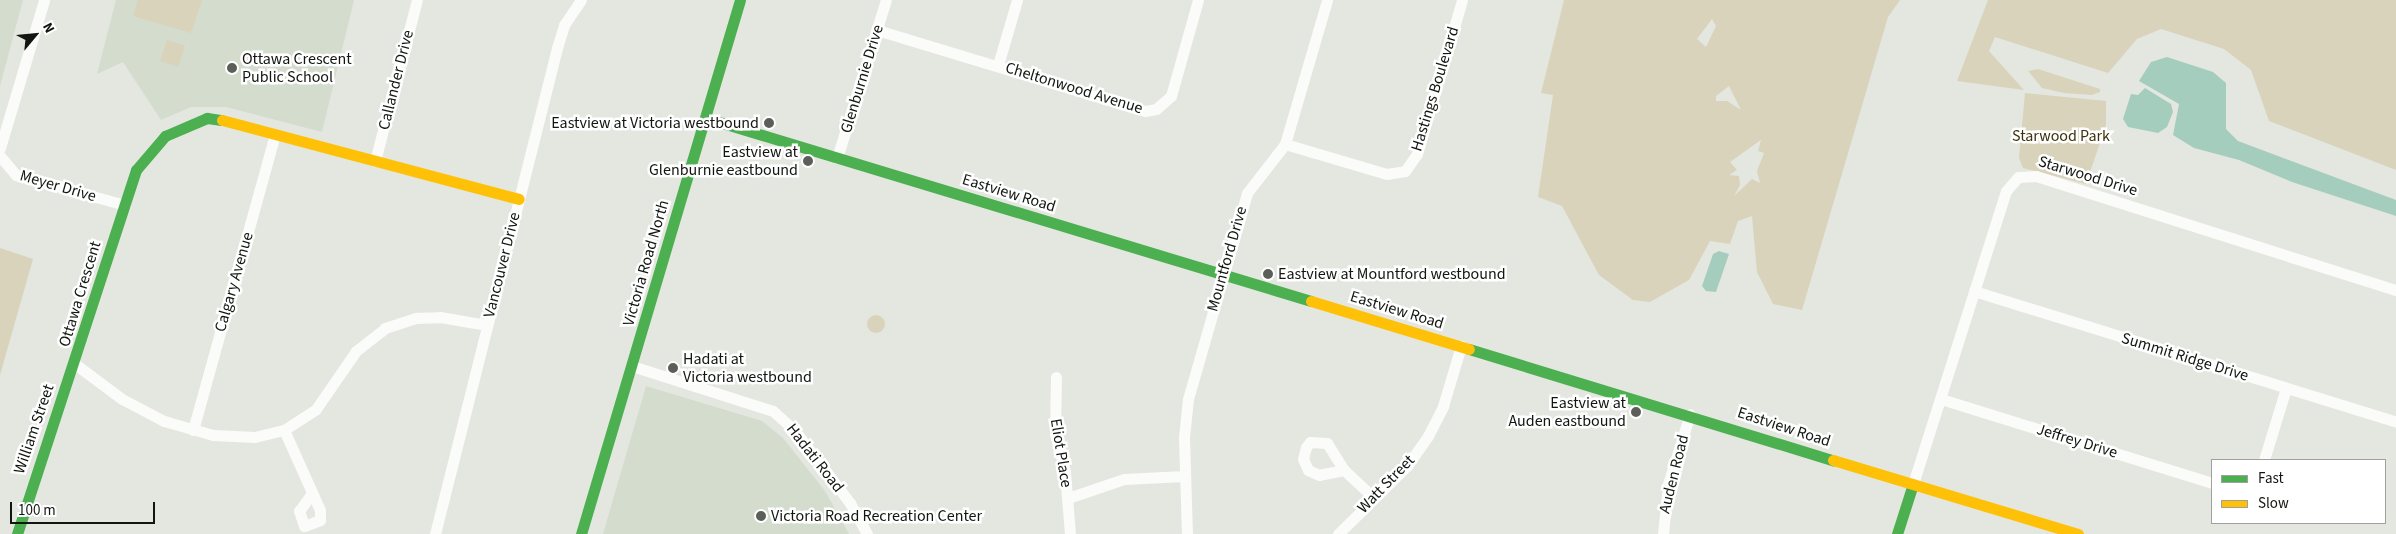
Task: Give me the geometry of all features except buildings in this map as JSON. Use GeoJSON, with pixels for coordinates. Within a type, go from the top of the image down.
{"type":"FeatureCollection","features":[{"type":"Feature","properties":{"kind":"main road","name":"Victoria Road North"},"geometry":{"type":"LineString","coordinates":[[581,534],[740,0]]}},
{"type":"Feature","properties":{"kind":"main road","name":"Ottawa Crescent"},"geometry":{"type":"LineString","coordinates":[[75,364],[136,170],[149,150],[182,126],[207,118],[223,120],[519,199]]}},
{"type":"Feature","properties":{"kind":"main road","name":"Eastview Road"},"geometry":{"type":"LineString","coordinates":[[706,118],[1690,414],[2078,534]]}},
{"type":"Feature","properties":{"kind":"main road","name":"William Street"},"geometry":{"type":"LineString","coordinates":[[17,534],[52,420],[75,364]]}},
{"type":"Feature","properties":{"kind":"main road","name":"Starwood Drive"},"geometry":{"type":"LineString","coordinates":[[1897,534],[1913,484]]}},
{"type":"Feature","properties":{"kind":"street"},"geometry":{"type":"LineString","coordinates":[[0,148],[44,0]]}},
{"type":"Feature","properties":{"kind":"street","name":"Callander Drive"},"geometry":{"type":"LineString","coordinates":[[376,161],[417,0]]}},
{"type":"Feature","properties":{"kind":"street","name":"Vancouver Drive"},"geometry":{"type":"LineString","coordinates":[[435,534],[560,40],[581,0]]}},
{"type":"Feature","properties":{"kind":"street","name":"Glenburnie Drive"},"geometry":{"type":"LineString","coordinates":[[837,158],[886,0]]}},
{"type":"Feature","properties":{"kind":"street"},"geometry":{"type":"LineString","coordinates":[[998,65],[1017,0]]}},
{"type":"Feature","properties":{"kind":"street","name":"Cheltonwood Avenue"},"geometry":{"type":"LineString","coordinates":[[877,30],[998,65],[1145,111],[1156,109],[1171,96],[1198,0]]}},
{"type":"Feature","properties":{"kind":"street","name":"Mountford Drive"},"geometry":{"type":"LineString","coordinates":[[1187,534],[1184,476],[1188,400],[1246,193],[1285,144],[1327,0]]}},
{"type":"Feature","properties":{"kind":"street","name":"Hastings Boulevard"},"geometry":{"type":"LineString","coordinates":[[1285,144],[1387,174],[1404,171],[1417,154],[1462,0]]}},
{"type":"Feature","properties":{"kind":"street","name":"Calgary Avenue"},"geometry":{"type":"LineString","coordinates":[[193,430],[275,135]]}},
{"type":"Feature","properties":{"kind":"street","name":"Meyer Drive"},"geometry":{"type":"LineString","coordinates":[[0,156],[16,175],[125,205]]}},
{"type":"Feature","properties":{"kind":"street","name":"Starwood Drive"},"geometry":{"type":"LineString","coordinates":[[1913,484],[2008,185],[2018,177],[2030,174],[2396,290]]}},
{"type":"Feature","properties":{"kind":"street","name":"Summit Ridge Drive"},"geometry":{"type":"LineString","coordinates":[[1974,291],[2396,422]]}},
{"type":"Feature","properties":{"kind":"street","name":"Ottawa Crescent"},"geometry":{"type":"LineString","coordinates":[[75,364],[140,411],[193,430],[232,438],[284,430],[316,409],[356,351],[385,328],[416,318],[440,317],[487,326]]}},
{"type":"Feature","properties":{"kind":"street","name":"Watt Street"},"geometry":{"type":"LineString","coordinates":[[1338,534],[1373,497],[1407,466],[1428,436],[1443,406],[1461,346]]}},
{"type":"Feature","properties":{"kind":"street","name":"Hadati Road"},"geometry":{"type":"LineString","coordinates":[[632,366],[773,411],[796,432],[852,506],[867,534]]}},
{"type":"Feature","properties":{"kind":"street","name":"Eliot Place"},"geometry":{"type":"LineString","coordinates":[[1056,377],[1055,434],[1068,498],[1070,534]]}},
{"type":"Feature","properties":{"kind":"street"},"geometry":{"type":"LineString","coordinates":[[2264,459],[2286,388]]}},
{"type":"Feature","properties":{"kind":"street","name":"Jeffrey Drive"},"geometry":{"type":"LineString","coordinates":[[1941,400],[2211,483]]}},
{"type":"Feature","properties":{"kind":"street","name":"Auden Road"},"geometry":{"type":"LineString","coordinates":[[1663,534],[1668,484],[1690,414]]}},
{"type":"Feature","properties":{"kind":"street"},"geometry":{"type":"LineString","coordinates":[[284,430],[312,493]]}},
{"type":"Feature","properties":{"kind":"street"},"geometry":{"type":"LineString","coordinates":[[1344,470],[1373,497]]}},
{"type":"Feature","properties":{"kind":"street"},"geometry":{"type":"LineString","coordinates":[[1068,498],[1124,480],[1184,476]]}},
{"type":"Feature","properties":{"kind":"shaded area"},"geometry":{"type":"Polygon","coordinates":[[[0,0],[23,0],[0,86],[0,0]]]}},
{"type":"Feature","properties":{"kind":"shaded area","name":"Ottawa Crescent Public School"},"geometry":{"type":"Polygon","coordinates":[[[116,0],[354,0],[322,132],[226,107],[191,107],[161,120],[123,62],[97,74],[116,0]]]}},
{"type":"Feature","properties":{"kind":"shaded area"},"geometry":{"type":"Polygon","coordinates":[[[2167,57],[2213,72],[2226,83],[2226,129],[2238,141],[2396,200],[2396,216],[2292,182],[2239,160],[2194,148],[2173,135],[2179,104],[2139,81],[2151,62],[2167,57]]]}},
{"type":"Feature","properties":{"kind":"shaded area"},"geometry":{"type":"Polygon","coordinates":[[[2145,88],[2171,104],[2173,112],[2167,127],[2158,133],[2128,127],[2123,119],[2131,94],[2138,95],[2145,88]]]}},
{"type":"Feature","properties":{"kind":"shaded area"},"geometry":{"type":"Polygon","coordinates":[[[1719,251],[1729,254],[1716,292],[1706,291],[1702,286],[1713,254],[1719,251]]]}},
{"type":"Feature","properties":{"kind":"shaded area"},"geometry":{"type":"Polygon","coordinates":[[[646,386],[762,421],[783,438],[825,491],[849,534],[603,534],[646,386]]]}},
{"type":"Feature","properties":{"kind":"green space"},"geometry":{"type":"Polygon","coordinates":[[[138,0],[202,0],[191,33],[133,16],[138,0]]]}},
{"type":"Feature","properties":{"kind":"green space"},"geometry":{"type":"Polygon","coordinates":[[[1564,0],[1900,0],[1888,17],[1802,310],[1773,304],[1757,272],[1752,216],[1738,221],[1730,244],[1710,241],[1689,280],[1650,302],[1633,300],[1599,275],[1562,206],[1538,197],[1553,95],[1541,93],[1564,0]],[[1712,19],[1697,39],[1706,47],[1716,26],[1712,19]],[[1729,86],[1716,96],[1716,101],[1727,101],[1741,110],[1729,86]],[[1761,140],[1730,162],[1737,170],[1729,175],[1739,176],[1740,185],[1734,196],[1752,179],[1760,183],[1757,171],[1764,153],[1758,151],[1761,140]]]}},
{"type":"Feature","properties":{"kind":"green space"},"geometry":{"type":"Polygon","coordinates":[[[1988,0],[2396,0],[2396,170],[2269,121],[2251,70],[2224,49],[2161,29],[2137,39],[2108,73],[1995,37],[1989,51],[2024,90],[1957,81],[1988,0]]]}},
{"type":"Feature","properties":{"kind":"green space"},"geometry":{"type":"Polygon","coordinates":[[[167,40],[185,46],[178,67],[160,61],[167,40]]]}},
{"type":"Feature","properties":{"kind":"green space"},"geometry":{"type":"Polygon","coordinates":[[[2038,69],[2100,89],[2100,92],[2092,95],[2064,93],[2042,88],[2028,71],[2038,69]]]}},
{"type":"Feature","properties":{"kind":"green space","name":"Starwood Park"},"geometry":{"type":"Polygon","coordinates":[[[2025,93],[2106,101],[2106,125],[2086,184],[2023,168],[2019,158],[2025,93]]]}},
{"type":"Feature","properties":{"kind":"green space"},"geometry":{"type":"Polygon","coordinates":[[[0,248],[33,259],[0,375],[0,248]]]}},
{"type":"Feature","properties":{"kind":"green space"},"geometry":{"type":"Polygon","coordinates":[[[872,315],[880,315],[885,320],[883,331],[872,333],[867,328],[867,320],[872,315]]]}},
{"type":"Feature","properties":{"kind":"traffic: fast"},"geometry":{"type":"LineString","coordinates":[[581,534],[740,0]]}},
{"type":"Feature","properties":{"kind":"traffic: fast"},"geometry":{"type":"LineString","coordinates":[[17,534],[136,170],[165,136],[207,118],[222,120]]}},
{"type":"Feature","properties":{"kind":"traffic: fast"},"geometry":{"type":"LineString","coordinates":[[706,118],[1311,301]]}},
{"type":"Feature","properties":{"kind":"traffic: fast"},"geometry":{"type":"LineString","coordinates":[[1469,349],[1833,460]]}},
{"type":"Feature","properties":{"kind":"traffic: fast"},"geometry":{"type":"LineString","coordinates":[[1897,534],[1913,484]]}},
{"type":"Feature","properties":{"kind":"traffic: slow"},"geometry":{"type":"LineString","coordinates":[[222,120],[519,199]]}},
{"type":"Feature","properties":{"kind":"traffic: slow"},"geometry":{"type":"LineString","coordinates":[[1311,301],[1469,349]]}},
{"type":"Feature","properties":{"kind":"traffic: slow"},"geometry":{"type":"LineString","coordinates":[[1833,460],[2078,534]]}},
{"type":"Feature","properties":{"kind":"place","name":"Ottawa Crescent Public School"},"geometry":{"type":"Point","coordinates":[232,68]}},
{"type":"Feature","properties":{"kind":"place","name":"Eastview at Victoria westbound"},"geometry":{"type":"Point","coordinates":[769,123]}},
{"type":"Feature","properties":{"kind":"place","name":"Eastview at Glenburnie eastbound"},"geometry":{"type":"Point","coordinates":[808,161]}},
{"type":"Feature","properties":{"kind":"place","name":"Eastview at Mountford westbound"},"geometry":{"type":"Point","coordinates":[1268,274]}},
{"type":"Feature","properties":{"kind":"place","name":"Hadati at Victoria westbound"},"geometry":{"type":"Point","coordinates":[673,368]}},
{"type":"Feature","properties":{"kind":"place","name":"Eastview at Auden eastbound"},"geometry":{"type":"Point","coordinates":[1636,412]}},
{"type":"Feature","properties":{"kind":"place","name":"Victoria Road Recreation Center"},"geometry":{"type":"Point","coordinates":[761,516]}}]}
